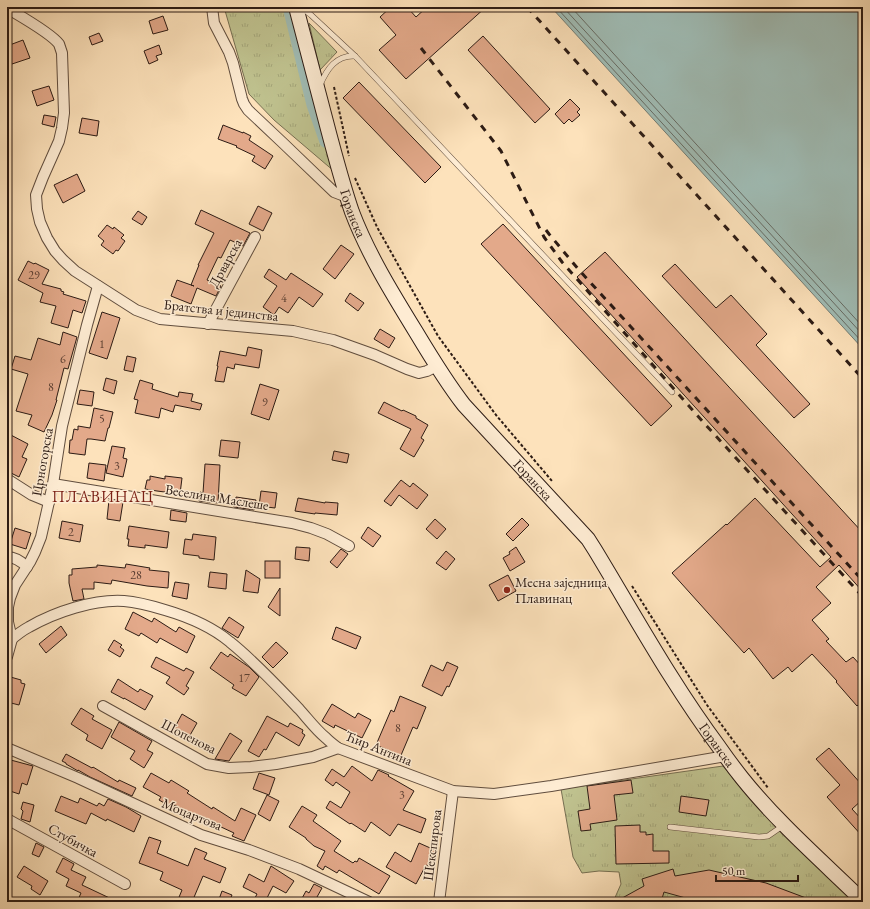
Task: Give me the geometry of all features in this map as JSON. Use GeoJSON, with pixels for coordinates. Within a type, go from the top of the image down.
{"type":"FeatureCollection","features":[{"type":"Feature","properties":{"kind":"main road","name":"Горанска"},"geometry":{"type":"LineString","coordinates":[[296,7],[347,196],[363,239],[398,303],[437,366],[464,405],[588,539],[686,700],[745,782],[785,825],[863,901]]}},
{"type":"Feature","properties":{"kind":"street"},"geometry":{"type":"LineString","coordinates":[[212,7],[214,22],[229,52],[242,99],[248,110],[334,192],[347,196]]}},
{"type":"Feature","properties":{"kind":"street","name":"Братства и јединства"},"geometry":{"type":"LineString","coordinates":[[7,8],[44,31],[55,40],[62,53],[64,113],[62,128],[59,140],[36,195],[40,222],[47,238],[55,251],[76,271],[136,310],[160,319],[280,330],[315,336],[356,348],[419,373],[437,366]]}},
{"type":"Feature","properties":{"kind":"street","name":"Дрварска"},"geometry":{"type":"LineString","coordinates":[[208,324],[255,237]]}},
{"type":"Feature","properties":{"kind":"street","name":"Црногорска"},"geometry":{"type":"LineString","coordinates":[[10,641],[8,607],[10,598],[15,585],[35,552],[40,537],[53,484],[62,426],[98,286]]}},
{"type":"Feature","properties":{"kind":"street"},"geometry":{"type":"LineString","coordinates":[[7,479],[32,495],[49,502]]}},
{"type":"Feature","properties":{"kind":"street","name":"Веселина Маслеше"},"geometry":{"type":"LineString","coordinates":[[53,484],[292,523],[326,534],[349,546]]}},
{"type":"Feature","properties":{"kind":"street"},"geometry":{"type":"LineString","coordinates":[[7,557],[16,558],[27,567]]}},
{"type":"Feature","properties":{"kind":"street","name":"Ћир Антина"},"geometry":{"type":"LineString","coordinates":[[10,641],[30,626],[59,613],[88,604],[105,601],[138,603],[190,618],[208,626],[230,642],[273,682],[326,738],[338,748],[453,791],[494,794],[507,793],[726,756]]}},
{"type":"Feature","properties":{"kind":"street"},"geometry":{"type":"LineString","coordinates":[[7,657],[10,641]]}},
{"type":"Feature","properties":{"kind":"street","name":"Шопенова"},"geometry":{"type":"LineString","coordinates":[[103,706],[207,764],[217,766],[238,768],[276,764],[313,757],[338,748]]}},
{"type":"Feature","properties":{"kind":"street","name":"Моцартова"},"geometry":{"type":"LineString","coordinates":[[7,748],[78,778],[201,834],[299,869],[369,902]]}},
{"type":"Feature","properties":{"kind":"street","name":"Шекспирова"},"geometry":{"type":"LineString","coordinates":[[439,902],[453,791]]}},
{"type":"Feature","properties":{"kind":"street","name":"Стубичка"},"geometry":{"type":"LineString","coordinates":[[7,819],[125,884]]}},
{"type":"Feature","properties":{"kind":"lane"},"geometry":{"type":"LineString","coordinates":[[301,7],[355,56],[672,392]]}},
{"type":"Feature","properties":{"kind":"lane"},"geometry":{"type":"LineString","coordinates":[[318,89],[327,72],[336,62],[348,55],[355,56]]}},
{"type":"Feature","properties":{"kind":"lane"},"geometry":{"type":"LineString","coordinates":[[670,827],[759,837],[768,836],[785,825]]}},
{"type":"Feature","properties":{"kind":"green space"},"geometry":{"type":"Polygon","coordinates":[[[224,7],[288,7],[312,105],[335,172],[274,120],[249,94],[224,7]]]}},
{"type":"Feature","properties":{"kind":"green space"},"geometry":{"type":"Polygon","coordinates":[[[309,23],[337,52],[320,70],[309,23]]]}},
{"type":"Feature","properties":{"kind":"green space"},"geometry":{"type":"Polygon","coordinates":[[[723,766],[767,817],[854,902],[613,902],[621,884],[619,872],[599,871],[582,873],[573,857],[561,789],[723,766]]]}},
{"type":"Feature","properties":{"kind":"water"},"geometry":{"type":"Polygon","coordinates":[[[551,7],[863,7],[863,349],[551,7]]]}},
{"type":"Feature","properties":{"kind":"building"},"geometry":{"type":"Polygon","coordinates":[[[391,7],[407,7],[416,17],[427,7],[486,7],[406,79],[379,50],[396,35],[380,17],[391,7]]]}},
{"type":"Feature","properties":{"kind":"building"},"geometry":{"type":"Polygon","coordinates":[[[163,16],[168,30],[153,34],[149,21],[163,16]]]}},
{"type":"Feature","properties":{"kind":"building"},"geometry":{"type":"Polygon","coordinates":[[[99,33],[103,41],[92,45],[89,37],[99,33]]]}},
{"type":"Feature","properties":{"kind":"building"},"geometry":{"type":"Polygon","coordinates":[[[483,36],[550,109],[535,123],[468,50],[483,36]]]}},
{"type":"Feature","properties":{"kind":"building"},"geometry":{"type":"Polygon","coordinates":[[[23,40],[30,58],[9,65],[7,61],[7,46],[23,40]]]}},
{"type":"Feature","properties":{"kind":"building"},"geometry":{"type":"Polygon","coordinates":[[[159,45],[162,54],[156,56],[158,60],[149,64],[144,51],[159,45]]]}},
{"type":"Feature","properties":{"kind":"building"},"geometry":{"type":"Polygon","coordinates":[[[359,82],[441,167],[425,183],[343,98],[359,82]]]}},
{"type":"Feature","properties":{"kind":"building"},"geometry":{"type":"Polygon","coordinates":[[[49,86],[54,100],[37,106],[32,91],[49,86]]]}},
{"type":"Feature","properties":{"kind":"building"},"geometry":{"type":"Polygon","coordinates":[[[570,99],[580,109],[577,112],[580,115],[572,122],[569,119],[564,124],[555,114],[570,99]]]}},
{"type":"Feature","properties":{"kind":"building"},"geometry":{"type":"Polygon","coordinates":[[[44,115],[56,117],[54,127],[42,124],[44,115]]]}},
{"type":"Feature","properties":{"kind":"building"},"geometry":{"type":"Polygon","coordinates":[[[82,118],[99,121],[97,136],[79,133],[82,118]]]}},
{"type":"Feature","properties":{"kind":"building"},"geometry":{"type":"Polygon","coordinates":[[[223,125],[251,136],[249,140],[273,156],[265,169],[252,161],[255,156],[236,147],[237,146],[218,139],[223,125]]]}},
{"type":"Feature","properties":{"kind":"building"},"geometry":{"type":"Polygon","coordinates":[[[77,174],[85,191],[63,203],[54,185],[77,174]]]}},
{"type":"Feature","properties":{"kind":"building"},"geometry":{"type":"Polygon","coordinates":[[[258,206],[272,213],[263,231],[249,224],[258,206]]]}},
{"type":"Feature","properties":{"kind":"building"},"geometry":{"type":"Polygon","coordinates":[[[201,210],[250,233],[243,246],[230,240],[221,258],[218,257],[207,280],[221,286],[216,296],[197,288],[191,304],[171,296],[177,280],[191,285],[198,265],[214,233],[195,224],[201,210]]]}},
{"type":"Feature","properties":{"kind":"building"},"geometry":{"type":"Polygon","coordinates":[[[138,211],[147,217],[142,225],[132,219],[138,211]]]}},
{"type":"Feature","properties":{"kind":"building"},"geometry":{"type":"Polygon","coordinates":[[[503,224],[672,406],[651,426],[481,244],[503,224]]]}},
{"type":"Feature","properties":{"kind":"building"},"geometry":{"type":"Polygon","coordinates":[[[107,225],[113,229],[114,227],[124,235],[121,238],[125,241],[118,251],[116,250],[113,254],[101,245],[104,241],[98,236],[107,225]]]}},
{"type":"Feature","properties":{"kind":"building"},"geometry":{"type":"Polygon","coordinates":[[[341,245],[354,254],[335,279],[323,269],[341,245]]]}},
{"type":"Feature","properties":{"kind":"building"},"geometry":{"type":"Polygon","coordinates":[[[605,252],[863,533],[863,592],[839,565],[816,587],[831,603],[812,620],[829,639],[826,641],[846,662],[853,657],[863,668],[863,700],[857,706],[836,682],[837,681],[812,654],[792,672],[788,667],[773,679],[749,648],[744,653],[672,573],[726,524],[727,525],[755,498],[820,567],[831,557],[577,277],[605,252]]]}},
{"type":"Feature","properties":{"kind":"building"},"geometry":{"type":"Polygon","coordinates":[[[28,261],[49,270],[42,284],[61,289],[61,291],[64,292],[63,294],[86,301],[82,313],[73,310],[68,328],[51,323],[56,306],[40,302],[43,293],[18,280],[28,261]]]}},
{"type":"Feature","properties":{"kind":"building"},"geometry":{"type":"Polygon","coordinates":[[[675,264],[716,308],[731,295],[767,334],[756,345],[810,404],[794,418],[662,276],[675,264]]]}},
{"type":"Feature","properties":{"kind":"building"},"geometry":{"type":"Polygon","coordinates":[[[269,269],[286,280],[291,273],[323,294],[313,307],[299,297],[288,313],[279,307],[274,315],[263,307],[277,286],[264,277],[269,269]]]}},
{"type":"Feature","properties":{"kind":"building"},"geometry":{"type":"Polygon","coordinates":[[[350,293],[364,303],[358,311],[345,301],[350,293]]]}},
{"type":"Feature","properties":{"kind":"building"},"geometry":{"type":"Polygon","coordinates":[[[102,312],[120,318],[107,359],[89,353],[102,312]]]}},
{"type":"Feature","properties":{"kind":"building"},"geometry":{"type":"Polygon","coordinates":[[[380,329],[395,338],[389,348],[374,339],[380,329]]]}},
{"type":"Feature","properties":{"kind":"building"},"geometry":{"type":"Polygon","coordinates":[[[63,332],[77,337],[68,369],[64,368],[57,400],[44,432],[28,425],[32,415],[16,411],[28,374],[11,369],[15,356],[31,360],[38,338],[60,345],[63,332]]]}},
{"type":"Feature","properties":{"kind":"building"},"geometry":{"type":"Polygon","coordinates":[[[248,347],[262,350],[259,368],[235,364],[234,369],[227,367],[224,382],[215,381],[220,351],[246,356],[248,347]]]}},
{"type":"Feature","properties":{"kind":"building"},"geometry":{"type":"Polygon","coordinates":[[[127,356],[136,358],[133,372],[124,370],[127,356]]]}},
{"type":"Feature","properties":{"kind":"building"},"geometry":{"type":"Polygon","coordinates":[[[106,378],[117,381],[114,394],[103,390],[106,378]]]}},
{"type":"Feature","properties":{"kind":"building"},"geometry":{"type":"Polygon","coordinates":[[[140,380],[153,384],[152,389],[178,397],[179,392],[193,394],[191,401],[202,404],[200,410],[175,405],[173,412],[161,408],[159,418],[135,413],[138,400],[134,399],[140,380]]]}},
{"type":"Feature","properties":{"kind":"building"},"geometry":{"type":"Polygon","coordinates":[[[260,384],[279,390],[269,420],[251,414],[260,384]]]}},
{"type":"Feature","properties":{"kind":"building"},"geometry":{"type":"Polygon","coordinates":[[[80,390],[94,392],[92,406],[77,404],[80,390]]]}},
{"type":"Feature","properties":{"kind":"building"},"geometry":{"type":"Polygon","coordinates":[[[384,402],[416,416],[416,418],[428,425],[421,438],[424,440],[414,457],[400,449],[411,429],[378,413],[384,402]]]}},
{"type":"Feature","properties":{"kind":"building"},"geometry":{"type":"Polygon","coordinates":[[[94,408],[113,412],[105,441],[87,439],[85,455],[69,453],[70,440],[72,440],[74,429],[78,430],[78,426],[90,428],[94,408]]]}},
{"type":"Feature","properties":{"kind":"building"},"geometry":{"type":"Polygon","coordinates":[[[7,433],[28,444],[22,457],[27,459],[19,477],[7,471],[7,454],[10,448],[7,447],[7,433]]]}},
{"type":"Feature","properties":{"kind":"building"},"geometry":{"type":"Polygon","coordinates":[[[221,440],[240,442],[238,458],[219,456],[221,440]]]}},
{"type":"Feature","properties":{"kind":"building"},"geometry":{"type":"Polygon","coordinates":[[[112,446],[125,448],[123,458],[127,459],[123,477],[106,473],[112,446]]]}},
{"type":"Feature","properties":{"kind":"building"},"geometry":{"type":"Polygon","coordinates":[[[334,451],[349,454],[347,463],[332,460],[334,451]]]}},
{"type":"Feature","properties":{"kind":"building"},"geometry":{"type":"Polygon","coordinates":[[[89,463],[106,465],[104,481],[87,478],[89,463]]]}},
{"type":"Feature","properties":{"kind":"building"},"geometry":{"type":"Polygon","coordinates":[[[205,464],[220,465],[218,503],[199,501],[200,492],[203,493],[205,464]]]}},
{"type":"Feature","properties":{"kind":"building"},"geometry":{"type":"Polygon","coordinates":[[[150,476],[165,479],[165,476],[182,478],[180,494],[145,489],[147,480],[150,480],[150,476]]]}},
{"type":"Feature","properties":{"kind":"building"},"geometry":{"type":"Polygon","coordinates":[[[401,480],[410,487],[413,483],[428,495],[417,509],[399,495],[391,506],[384,501],[401,480]]]}},
{"type":"Feature","properties":{"kind":"building"},"geometry":{"type":"Polygon","coordinates":[[[261,491],[277,493],[275,508],[259,506],[261,491]]]}},
{"type":"Feature","properties":{"kind":"building"},"geometry":{"type":"Polygon","coordinates":[[[236,497],[256,500],[254,510],[234,507],[236,497]]]}},
{"type":"Feature","properties":{"kind":"building"},"geometry":{"type":"Polygon","coordinates":[[[298,498],[325,503],[338,503],[337,515],[295,511],[298,498]]]}},
{"type":"Feature","properties":{"kind":"building"},"geometry":{"type":"Polygon","coordinates":[[[109,500],[123,502],[120,521],[107,519],[109,500]]]}},
{"type":"Feature","properties":{"kind":"building"},"geometry":{"type":"Polygon","coordinates":[[[171,510],[187,513],[186,522],[170,520],[171,510]]]}},
{"type":"Feature","properties":{"kind":"building"},"geometry":{"type":"Polygon","coordinates":[[[522,518],[529,525],[513,541],[506,534],[522,518]]]}},
{"type":"Feature","properties":{"kind":"building"},"geometry":{"type":"Polygon","coordinates":[[[435,519],[446,529],[437,539],[426,529],[435,519]]]}},
{"type":"Feature","properties":{"kind":"building"},"geometry":{"type":"Polygon","coordinates":[[[62,521],[83,525],[80,542],[59,538],[62,521]]]}},
{"type":"Feature","properties":{"kind":"building"},"geometry":{"type":"Polygon","coordinates":[[[129,526],[169,532],[167,548],[145,545],[145,548],[128,546],[129,539],[127,539],[129,526]]]}},
{"type":"Feature","properties":{"kind":"building"},"geometry":{"type":"Polygon","coordinates":[[[368,527],[381,536],[373,547],[361,538],[368,527]]]}},
{"type":"Feature","properties":{"kind":"building"},"geometry":{"type":"Polygon","coordinates":[[[15,528],[31,533],[26,549],[10,544],[15,528]]]}},
{"type":"Feature","properties":{"kind":"building"},"geometry":{"type":"Polygon","coordinates":[[[193,534],[216,537],[214,560],[183,554],[185,539],[192,540],[193,534]]]}},
{"type":"Feature","properties":{"kind":"building"},"geometry":{"type":"Polygon","coordinates":[[[296,547],[310,548],[309,561],[295,559],[296,547]]]}},
{"type":"Feature","properties":{"kind":"building"},"geometry":{"type":"Polygon","coordinates":[[[516,547],[525,562],[510,571],[503,558],[510,554],[509,552],[516,547]]]}},
{"type":"Feature","properties":{"kind":"building"},"geometry":{"type":"Polygon","coordinates":[[[341,549],[348,554],[337,568],[330,562],[341,549]]]}},
{"type":"Feature","properties":{"kind":"building"},"geometry":{"type":"Polygon","coordinates":[[[446,551],[455,559],[446,570],[436,563],[446,551]]]}},
{"type":"Feature","properties":{"kind":"building"},"geometry":{"type":"Polygon","coordinates":[[[265,561],[280,561],[280,578],[265,578],[265,561]]]}},
{"type":"Feature","properties":{"kind":"building"},"geometry":{"type":"Polygon","coordinates":[[[126,564],[150,568],[149,570],[169,572],[168,588],[112,580],[111,584],[94,582],[94,589],[82,589],[84,599],[73,601],[69,583],[69,575],[72,575],[72,569],[97,567],[97,565],[125,568],[126,564]]]}},
{"type":"Feature","properties":{"kind":"building"},"geometry":{"type":"Polygon","coordinates":[[[246,570],[260,579],[258,593],[243,591],[246,570]]]}},
{"type":"Feature","properties":{"kind":"building"},"geometry":{"type":"Polygon","coordinates":[[[210,572],[227,574],[226,589],[208,587],[210,572]]]}},
{"type":"Feature","properties":{"kind":"building"},"geometry":{"type":"Polygon","coordinates":[[[508,575],[516,591],[498,601],[489,585],[508,575]]]}},
{"type":"Feature","properties":{"kind":"building"},"geometry":{"type":"Polygon","coordinates":[[[175,582],[189,584],[187,599],[172,596],[175,582]]]}},
{"type":"Feature","properties":{"kind":"building"},"geometry":{"type":"Polygon","coordinates":[[[280,588],[280,616],[268,607],[280,588]]]}},
{"type":"Feature","properties":{"kind":"building"},"geometry":{"type":"Polygon","coordinates":[[[133,612],[152,622],[154,618],[176,632],[179,627],[195,636],[187,653],[160,638],[157,643],[141,633],[139,636],[125,629],[133,612]]]}},
{"type":"Feature","properties":{"kind":"building"},"geometry":{"type":"Polygon","coordinates":[[[229,617],[244,627],[238,638],[222,628],[229,617]]]}},
{"type":"Feature","properties":{"kind":"building"},"geometry":{"type":"Polygon","coordinates":[[[61,626],[67,635],[46,653],[39,644],[61,626]]]}},
{"type":"Feature","properties":{"kind":"building"},"geometry":{"type":"Polygon","coordinates":[[[336,627],[361,637],[356,649],[332,639],[336,627]]]}},
{"type":"Feature","properties":{"kind":"building"},"geometry":{"type":"Polygon","coordinates":[[[114,640],[122,645],[120,647],[124,650],[120,657],[108,650],[114,640]]]}},
{"type":"Feature","properties":{"kind":"building"},"geometry":{"type":"Polygon","coordinates":[[[276,642],[288,653],[273,668],[262,657],[276,642]]]}},
{"type":"Feature","properties":{"kind":"building"},"geometry":{"type":"Polygon","coordinates":[[[221,652],[228,657],[230,654],[249,667],[259,677],[246,696],[232,688],[234,685],[210,668],[221,652]]]}},
{"type":"Feature","properties":{"kind":"building"},"geometry":{"type":"Polygon","coordinates":[[[156,657],[184,671],[186,668],[194,672],[186,686],[189,688],[184,695],[166,683],[170,677],[151,667],[156,657]]]}},
{"type":"Feature","properties":{"kind":"building"},"geometry":{"type":"Polygon","coordinates":[[[447,662],[458,667],[449,687],[447,686],[442,696],[422,686],[431,665],[443,671],[447,662]]]}},
{"type":"Feature","properties":{"kind":"building"},"geometry":{"type":"Polygon","coordinates":[[[7,676],[21,680],[21,683],[25,684],[19,705],[7,702],[7,676]]]}},
{"type":"Feature","properties":{"kind":"building"},"geometry":{"type":"Polygon","coordinates":[[[118,679],[138,692],[140,689],[153,696],[145,710],[111,692],[118,679]]]}},
{"type":"Feature","properties":{"kind":"building"},"geometry":{"type":"Polygon","coordinates":[[[400,696],[426,707],[417,729],[413,727],[399,760],[390,756],[392,752],[376,745],[391,710],[394,712],[400,696]]]}},
{"type":"Feature","properties":{"kind":"building"},"geometry":{"type":"Polygon","coordinates":[[[332,704],[355,718],[358,713],[371,720],[362,738],[335,725],[334,728],[322,721],[332,704]]]}},
{"type":"Feature","properties":{"kind":"building"},"geometry":{"type":"Polygon","coordinates":[[[81,708],[94,716],[92,719],[112,730],[102,749],[86,740],[88,735],[71,724],[81,708]]]}},
{"type":"Feature","properties":{"kind":"building"},"geometry":{"type":"Polygon","coordinates":[[[182,714],[197,723],[189,737],[174,729],[182,714]]]}},
{"type":"Feature","properties":{"kind":"building"},"geometry":{"type":"Polygon","coordinates":[[[267,716],[288,727],[290,723],[303,730],[302,733],[305,735],[299,746],[276,732],[266,750],[264,749],[259,757],[248,751],[267,716]]]}},
{"type":"Feature","properties":{"kind":"building"},"geometry":{"type":"Polygon","coordinates":[[[119,722],[152,741],[147,750],[153,753],[144,768],[130,759],[135,751],[111,737],[119,722]]]}},
{"type":"Feature","properties":{"kind":"building"},"geometry":{"type":"Polygon","coordinates":[[[230,733],[242,741],[229,761],[215,759],[230,733]]]}},
{"type":"Feature","properties":{"kind":"building"},"geometry":{"type":"Polygon","coordinates":[[[829,748],[863,786],[863,799],[852,809],[863,821],[863,837],[827,797],[840,785],[816,759],[829,748]]]}},
{"type":"Feature","properties":{"kind":"building"},"geometry":{"type":"Polygon","coordinates":[[[66,754],[92,768],[93,767],[118,782],[119,780],[136,788],[132,796],[90,777],[66,764],[62,761],[66,754]]]}},
{"type":"Feature","properties":{"kind":"building"},"geometry":{"type":"Polygon","coordinates":[[[7,759],[33,766],[27,785],[22,783],[19,794],[7,790],[7,759]]]}},
{"type":"Feature","properties":{"kind":"building"},"geometry":{"type":"Polygon","coordinates":[[[352,766],[372,781],[378,770],[389,775],[388,776],[414,791],[403,810],[426,819],[421,833],[398,824],[390,836],[371,822],[365,832],[326,808],[330,801],[341,808],[350,792],[336,782],[333,786],[325,780],[332,769],[344,777],[352,766]]]}},
{"type":"Feature","properties":{"kind":"building"},"geometry":{"type":"Polygon","coordinates":[[[151,773],[169,783],[171,780],[189,791],[187,793],[212,809],[213,807],[235,821],[241,808],[256,815],[244,841],[232,836],[234,833],[219,826],[217,829],[197,816],[195,818],[175,805],[173,808],[159,800],[161,797],[143,787],[151,773]]]}},
{"type":"Feature","properties":{"kind":"building"},"geometry":{"type":"Polygon","coordinates":[[[259,773],[275,778],[269,795],[253,789],[259,773]]]}},
{"type":"Feature","properties":{"kind":"building"},"geometry":{"type":"Polygon","coordinates":[[[631,780],[633,793],[614,795],[617,820],[590,824],[591,830],[581,831],[578,811],[590,809],[587,786],[631,780]]]}},
{"type":"Feature","properties":{"kind":"building"},"geometry":{"type":"Polygon","coordinates":[[[267,795],[279,801],[270,821],[258,814],[267,795]]]}},
{"type":"Feature","properties":{"kind":"building"},"geometry":{"type":"Polygon","coordinates":[[[61,796],[78,803],[80,798],[97,806],[99,803],[104,806],[108,799],[141,816],[134,832],[107,819],[106,821],[91,813],[86,824],[55,811],[61,796]]]}},
{"type":"Feature","properties":{"kind":"building"},"geometry":{"type":"Polygon","coordinates":[[[681,796],[709,800],[706,816],[679,812],[681,796]]]}},
{"type":"Feature","properties":{"kind":"building"},"geometry":{"type":"Polygon","coordinates":[[[23,802],[34,805],[30,822],[21,819],[23,802]]]}},
{"type":"Feature","properties":{"kind":"building"},"geometry":{"type":"Polygon","coordinates":[[[302,806],[317,815],[313,821],[341,841],[334,851],[353,863],[355,861],[357,862],[359,858],[390,876],[379,894],[339,870],[337,873],[325,866],[323,870],[317,866],[325,851],[314,846],[306,838],[289,827],[302,806]]]}},
{"type":"Feature","properties":{"kind":"building"},"geometry":{"type":"Polygon","coordinates":[[[640,825],[640,832],[646,832],[646,835],[653,834],[653,851],[669,851],[669,863],[616,864],[615,826],[640,825]]]}},
{"type":"Feature","properties":{"kind":"building"},"geometry":{"type":"Polygon","coordinates":[[[149,837],[161,841],[157,853],[188,866],[195,848],[207,853],[204,859],[226,868],[220,883],[203,876],[192,902],[177,902],[182,890],[160,880],[163,872],[139,863],[149,837]]]}},
{"type":"Feature","properties":{"kind":"building"},"geometry":{"type":"Polygon","coordinates":[[[36,843],[44,847],[39,857],[32,854],[36,843]]]}},
{"type":"Feature","properties":{"kind":"building"},"geometry":{"type":"Polygon","coordinates":[[[419,843],[437,851],[430,867],[426,865],[416,884],[386,867],[395,852],[411,862],[419,843]]]}},
{"type":"Feature","properties":{"kind":"building"},"geometry":{"type":"Polygon","coordinates":[[[63,858],[74,864],[71,870],[86,877],[82,885],[118,902],[77,902],[81,893],[66,886],[69,879],[56,872],[63,858]]]}},
{"type":"Feature","properties":{"kind":"building"},"geometry":{"type":"Polygon","coordinates":[[[24,866],[48,881],[40,895],[31,889],[32,886],[17,877],[24,866]]]}},
{"type":"Feature","properties":{"kind":"building"},"geometry":{"type":"Polygon","coordinates":[[[271,866],[294,881],[286,893],[273,886],[265,902],[254,900],[257,894],[243,887],[249,874],[264,882],[271,866]]]}},
{"type":"Feature","properties":{"kind":"building"},"geometry":{"type":"Polygon","coordinates":[[[673,869],[675,876],[709,870],[766,883],[814,901],[700,902],[664,892],[661,902],[615,902],[644,886],[642,879],[673,869]]]}},
{"type":"Feature","properties":{"kind":"building"},"geometry":{"type":"Polygon","coordinates":[[[314,884],[322,888],[317,897],[327,902],[300,902],[306,891],[309,893],[314,884]]]}},
{"type":"Feature","properties":{"kind":"building"},"geometry":{"type":"Polygon","coordinates":[[[222,891],[232,895],[229,902],[218,902],[222,891]]]}},
{"type":"Feature","properties":{"kind":"waterway"},"geometry":{"type":"LineString","coordinates":[[288,7],[312,105],[325,142]]}},
{"type":"Feature","properties":{"kind":"railway"},"geometry":{"type":"LineString","coordinates":[[527,7],[863,379]]}},
{"type":"Feature","properties":{"kind":"railway"},"geometry":{"type":"LineString","coordinates":[[421,48],[501,151],[544,237],[562,262],[704,423],[863,597]]}},
{"type":"Feature","properties":{"kind":"railway"},"geometry":{"type":"LineString","coordinates":[[546,230],[579,270],[863,581]]}},
{"type":"Feature","properties":{"kind":"place","name":"Месна заједница Плавинац"},"geometry":{"type":"Point","coordinates":[507,590]}},
{"type":"Feature","properties":{"kind":"district","name":"ПЛАВИНАЦ"},"geometry":{"type":"Point","coordinates":[103,496]}}]}
